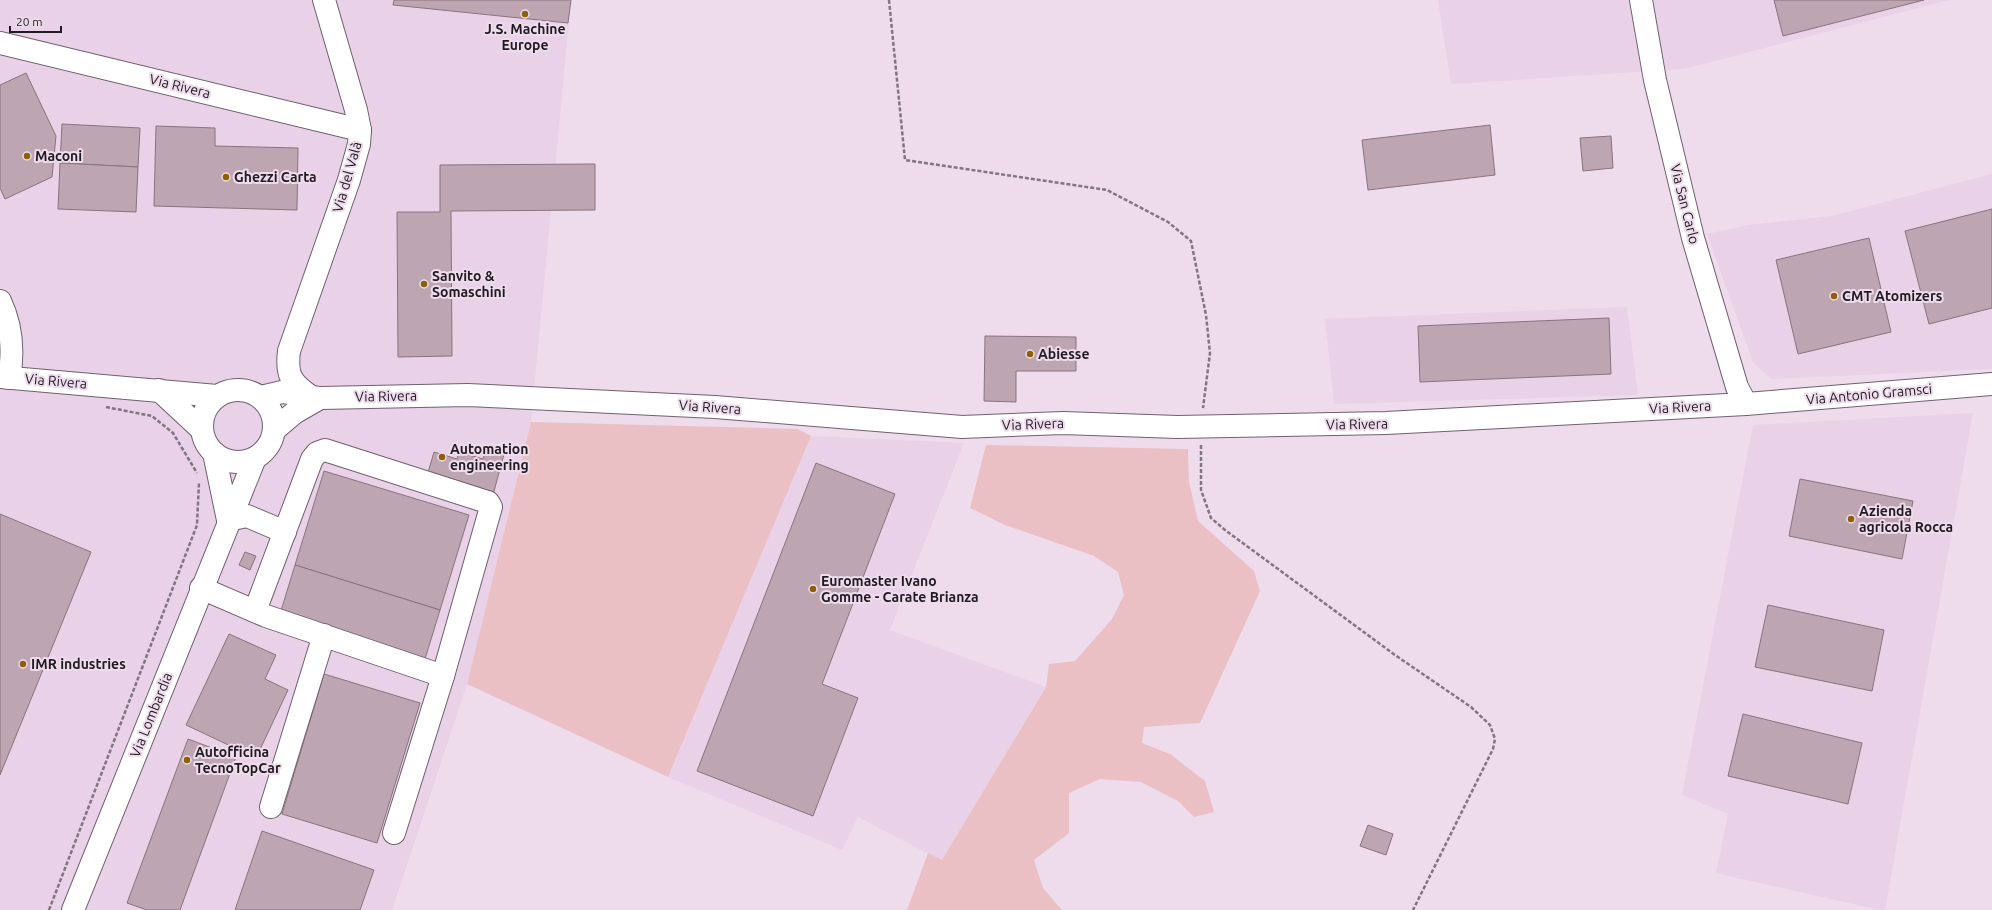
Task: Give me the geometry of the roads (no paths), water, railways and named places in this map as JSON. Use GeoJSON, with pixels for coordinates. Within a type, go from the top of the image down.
{"type":"FeatureCollection","features":[{"type":"Feature","properties":{"kind":"street","name":"Via del Valà"},"geometry":{"type":"LineString","coordinates":[[259,396],[289,351],[349,180],[359,144],[360,130],[356,110],[324,0]]}},
{"type":"Feature","properties":{"kind":"street","name":"Via San Carlo"},"geometry":{"type":"LineString","coordinates":[[1641,0],[1655,80],[1693,238],[1737,387],[1746,404]]}},
{"type":"Feature","properties":{"kind":"street","name":"Via Rivera"},"geometry":{"type":"LineString","coordinates":[[0,43],[360,130]]}},
{"type":"Feature","properties":{"kind":"street"},"geometry":{"type":"LineString","coordinates":[[0,301],[10,330],[13,347],[5,377]]}},
{"type":"Feature","properties":{"kind":"street","name":"Via del Valà"},"geometry":{"type":"LineString","coordinates":[[289,351],[288,364],[290,376],[295,384],[315,397]]}},
{"type":"Feature","properties":{"kind":"street","name":"Via Rivera"},"geometry":{"type":"LineString","coordinates":[[5,377],[218,396]]}},
{"type":"Feature","properties":{"kind":"street","name":"Via Antonio Gramsci"},"geometry":{"type":"LineString","coordinates":[[1746,404],[1992,384]]}},
{"type":"Feature","properties":{"kind":"street"},"geometry":{"type":"LineString","coordinates":[[237,389],[247,390],[259,396],[269,407],[273,418],[274,430],[270,442],[264,451],[255,458],[234,462],[223,459],[214,453],[204,439],[202,430],[205,411],[218,396],[237,389]]}},
{"type":"Feature","properties":{"kind":"street"},"geometry":{"type":"LineString","coordinates":[[160,390],[202,430]]}},
{"type":"Feature","properties":{"kind":"street","name":"Via Rivera"},"geometry":{"type":"LineString","coordinates":[[259,396],[282,392],[315,397],[468,395],[550,398],[715,407],[962,427],[1063,423],[1200,426],[1386,424],[1746,404]]}},
{"type":"Feature","properties":{"kind":"street","name":"Via Rivera"},"geometry":{"type":"LineString","coordinates":[[274,430],[315,397]]}},
{"type":"Feature","properties":{"kind":"street"},"geometry":{"type":"LineString","coordinates":[[255,611],[312,460],[317,453],[325,450],[488,502],[491,507],[443,676],[394,834]]}},
{"type":"Feature","properties":{"kind":"street"},"geometry":{"type":"LineString","coordinates":[[214,453],[228,520],[247,516],[285,532]]}},
{"type":"Feature","properties":{"kind":"street","name":"Via Lombardia"},"geometry":{"type":"LineString","coordinates":[[73,910],[228,520],[255,458]]}},
{"type":"Feature","properties":{"kind":"street"},"geometry":{"type":"LineString","coordinates":[[201,588],[255,611],[443,676]]}},
{"type":"Feature","properties":{"kind":"street"},"geometry":{"type":"LineString","coordinates":[[271,807],[324,635]]}},
{"type":"Feature","properties":{"kind":"place","name":"J.S. Machine Europe"},"geometry":{"type":"Point","coordinates":[525,14]}},
{"type":"Feature","properties":{"kind":"place","name":"Maconi"},"geometry":{"type":"Point","coordinates":[27,156]}},
{"type":"Feature","properties":{"kind":"place","name":"Ghezzi Carta"},"geometry":{"type":"Point","coordinates":[226,177]}},
{"type":"Feature","properties":{"kind":"place","name":"Sanvito & Somaschini"},"geometry":{"type":"Point","coordinates":[424,284]}},
{"type":"Feature","properties":{"kind":"place","name":"CMT Atomizers"},"geometry":{"type":"Point","coordinates":[1834,296]}},
{"type":"Feature","properties":{"kind":"place","name":"Abiesse"},"geometry":{"type":"Point","coordinates":[1030,354]}},
{"type":"Feature","properties":{"kind":"place","name":"Automation engineering"},"geometry":{"type":"Point","coordinates":[442,457]}},
{"type":"Feature","properties":{"kind":"place","name":"Azienda agricola Rocca"},"geometry":{"type":"Point","coordinates":[1851,519]}},
{"type":"Feature","properties":{"kind":"place","name":"Euromaster Ivano Gomme - Carate Brianza"},"geometry":{"type":"Point","coordinates":[813,589]}},
{"type":"Feature","properties":{"kind":"place","name":"IMR industries"},"geometry":{"type":"Point","coordinates":[23,664]}},
{"type":"Feature","properties":{"kind":"place","name":"Autofficina TecnoTopCar"},"geometry":{"type":"Point","coordinates":[187,760]}}]}
